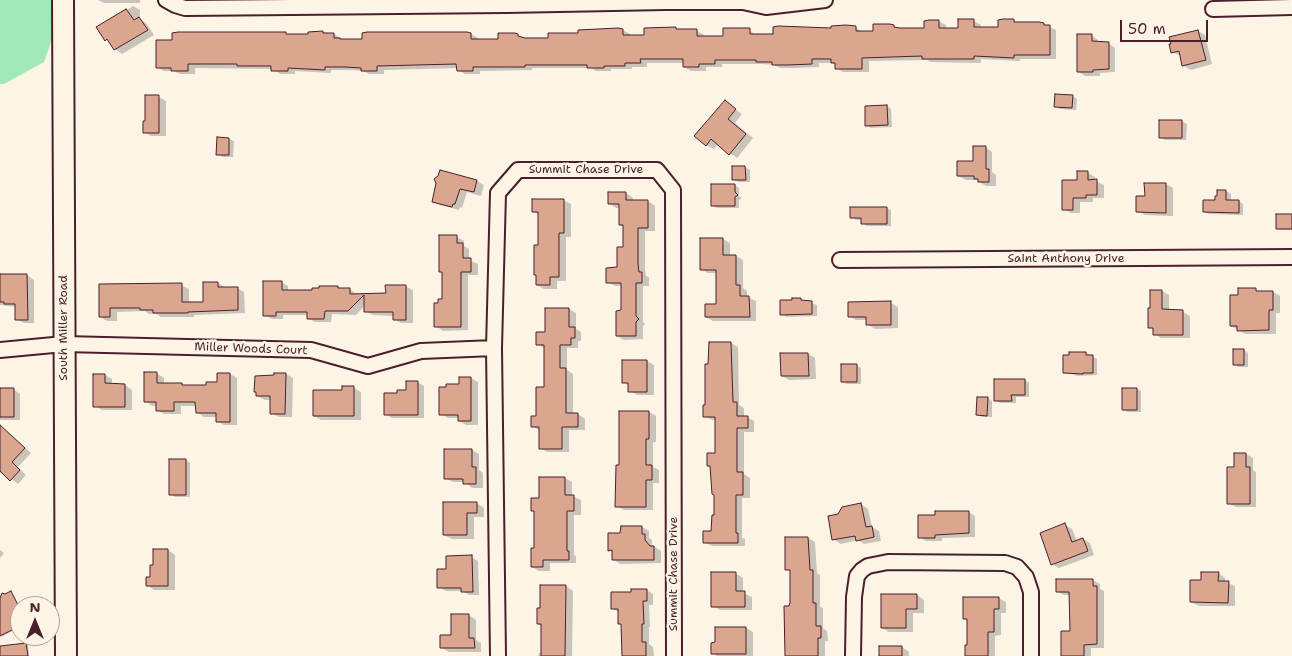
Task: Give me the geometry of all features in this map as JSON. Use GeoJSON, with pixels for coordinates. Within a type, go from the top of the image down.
{"type":"FeatureCollection","features":[{"type":"Feature","properties":{"kind":"street","name":"South Miller Road"},"geometry":{"type":"LineString","coordinates":[[63,0],[66,656]]}},
{"type":"Feature","properties":{"kind":"street"},"geometry":{"type":"LineString","coordinates":[[166,0],[185,8],[307,3],[506,6],[676,2],[743,2],[766,7],[825,0]]}},
{"type":"Feature","properties":{"kind":"street"},"geometry":{"type":"LineString","coordinates":[[1213,9],[1292,7]]}},
{"type":"Feature","properties":{"kind":"street","name":"Summit Chase Drive"},"geometry":{"type":"LineString","coordinates":[[498,656],[494,348],[498,193],[518,170],[657,170],[673,190],[674,656]]}},
{"type":"Feature","properties":{"kind":"street","name":"Saint Anthony Drive"},"geometry":{"type":"LineString","coordinates":[[840,260],[1292,258]]}},
{"type":"Feature","properties":{"kind":"street","name":"Miller Woods Court"},"geometry":{"type":"LineString","coordinates":[[0,350],[64,344],[311,350],[368,366],[421,351],[494,348]]}},
{"type":"Feature","properties":{"kind":"street"},"geometry":{"type":"LineString","coordinates":[[852,656],[854,597],[857,576],[868,566],[888,562],[1005,563],[1018,567],[1026,577],[1031,592],[1031,656]]}},
{"type":"Feature","properties":{"kind":"green space"},"geometry":{"type":"Polygon","coordinates":[[[0,0],[57,0],[57,25],[44,62],[4,84],[0,84],[0,0]]]}},
{"type":"Feature","properties":{"kind":"building"},"geometry":{"type":"Polygon","coordinates":[[[126,9],[134,20],[139,17],[148,30],[114,50],[107,39],[105,41],[96,27],[126,9]]]}},
{"type":"Feature","properties":{"kind":"building"},"geometry":{"type":"Polygon","coordinates":[[[958,19],[974,19],[974,27],[998,27],[998,20],[1003,19],[1014,19],[1014,22],[1039,22],[1044,23],[1044,25],[1050,25],[1050,55],[1014,55],[1014,58],[974,56],[974,59],[922,59],[922,56],[862,58],[862,69],[835,69],[835,63],[831,63],[831,59],[812,59],[812,64],[788,65],[772,65],[772,62],[756,62],[756,60],[715,60],[715,64],[683,67],[683,59],[640,59],[641,63],[625,63],[625,66],[604,66],[604,68],[587,68],[587,65],[525,65],[525,67],[473,67],[473,71],[457,71],[456,64],[377,66],[377,71],[361,71],[361,68],[325,67],[325,70],[288,68],[288,71],[271,71],[271,66],[237,66],[237,64],[188,64],[188,71],[171,71],[171,68],[156,68],[156,40],[172,40],[172,33],[178,32],[286,32],[286,34],[308,34],[308,32],[323,31],[323,33],[334,33],[334,38],[362,39],[362,33],[367,32],[467,32],[471,33],[471,39],[498,39],[498,33],[515,33],[525,38],[548,38],[548,33],[578,33],[578,30],[618,28],[623,29],[623,35],[644,35],[644,28],[676,27],[676,29],[697,29],[697,36],[723,36],[723,28],[750,28],[750,34],[773,34],[773,27],[778,26],[831,28],[831,26],[846,25],[856,26],[856,31],[873,31],[873,24],[890,24],[900,28],[924,28],[924,21],[929,20],[939,20],[939,28],[958,28],[958,19]]]}},
{"type":"Feature","properties":{"kind":"building"},"geometry":{"type":"Polygon","coordinates":[[[1198,30],[1206,60],[1182,66],[1179,51],[1171,53],[1169,37],[1198,30]]]}},
{"type":"Feature","properties":{"kind":"building"},"geometry":{"type":"Polygon","coordinates":[[[1077,34],[1092,34],[1092,41],[1109,42],[1109,69],[1077,72],[1077,34]]]}},
{"type":"Feature","properties":{"kind":"building"},"geometry":{"type":"Polygon","coordinates":[[[1055,94],[1073,95],[1072,108],[1054,107],[1055,94]]]}},
{"type":"Feature","properties":{"kind":"building"},"geometry":{"type":"Polygon","coordinates":[[[145,95],[159,95],[159,133],[143,133],[145,95]]]}},
{"type":"Feature","properties":{"kind":"building"},"geometry":{"type":"Polygon","coordinates":[[[725,100],[736,109],[728,119],[746,134],[729,155],[711,139],[706,146],[694,136],[725,100]]]}},
{"type":"Feature","properties":{"kind":"building"},"geometry":{"type":"Polygon","coordinates":[[[887,105],[888,125],[865,126],[865,106],[887,105]]]}},
{"type":"Feature","properties":{"kind":"building"},"geometry":{"type":"Polygon","coordinates":[[[1159,120],[1182,120],[1182,138],[1159,138],[1159,120]]]}},
{"type":"Feature","properties":{"kind":"building"},"geometry":{"type":"Polygon","coordinates":[[[217,137],[229,138],[229,155],[216,155],[217,137]]]}},
{"type":"Feature","properties":{"kind":"building"},"geometry":{"type":"Polygon","coordinates":[[[973,146],[986,146],[986,169],[989,169],[989,182],[978,182],[978,179],[974,179],[974,176],[957,176],[957,161],[973,161],[973,146]]]}},
{"type":"Feature","properties":{"kind":"building"},"geometry":{"type":"Polygon","coordinates":[[[732,166],[745,166],[746,180],[732,180],[732,166]]]}},
{"type":"Feature","properties":{"kind":"building"},"geometry":{"type":"Polygon","coordinates":[[[440,170],[477,180],[474,192],[460,189],[455,204],[452,207],[432,202],[436,183],[434,179],[438,176],[440,170]]]}},
{"type":"Feature","properties":{"kind":"building"},"geometry":{"type":"Polygon","coordinates":[[[1077,171],[1088,171],[1088,180],[1097,179],[1097,195],[1086,195],[1086,198],[1073,198],[1073,210],[1062,210],[1062,180],[1077,180],[1077,171]]]}},
{"type":"Feature","properties":{"kind":"building"},"geometry":{"type":"Polygon","coordinates":[[[1144,183],[1166,183],[1166,213],[1136,212],[1136,196],[1145,196],[1144,183]]]}},
{"type":"Feature","properties":{"kind":"building"},"geometry":{"type":"Polygon","coordinates":[[[711,184],[735,184],[735,192],[738,195],[735,197],[735,206],[711,206],[711,184]]]}},
{"type":"Feature","properties":{"kind":"building"},"geometry":{"type":"Polygon","coordinates":[[[1217,190],[1226,190],[1226,200],[1239,200],[1239,213],[1203,212],[1203,200],[1215,200],[1217,190]]]}},
{"type":"Feature","properties":{"kind":"building"},"geometry":{"type":"Polygon","coordinates":[[[608,192],[626,192],[626,200],[648,200],[648,228],[638,228],[638,264],[639,272],[642,272],[642,283],[636,283],[636,316],[639,319],[636,322],[636,336],[616,336],[616,311],[621,310],[621,283],[606,283],[606,268],[617,267],[617,247],[623,247],[623,225],[619,225],[619,204],[608,204],[608,192]]]}},
{"type":"Feature","properties":{"kind":"building"},"geometry":{"type":"Polygon","coordinates":[[[532,199],[564,199],[564,233],[559,233],[559,277],[550,277],[550,285],[536,285],[534,245],[538,245],[538,212],[532,212],[532,199]]]}},
{"type":"Feature","properties":{"kind":"building"},"geometry":{"type":"Polygon","coordinates":[[[850,207],[887,207],[887,224],[861,224],[861,218],[850,218],[850,207]]]}},
{"type":"Feature","properties":{"kind":"building"},"geometry":{"type":"Polygon","coordinates":[[[1276,214],[1292,214],[1292,229],[1276,229],[1276,214]]]}},
{"type":"Feature","properties":{"kind":"building"},"geometry":{"type":"Polygon","coordinates":[[[439,235],[457,235],[457,243],[463,243],[463,258],[471,258],[471,272],[461,272],[461,327],[434,327],[434,303],[438,303],[438,299],[442,299],[442,272],[439,272],[439,235]]]}},
{"type":"Feature","properties":{"kind":"building"},"geometry":{"type":"Polygon","coordinates":[[[700,238],[723,238],[723,255],[736,255],[736,285],[740,285],[740,296],[749,296],[750,317],[705,317],[705,304],[716,304],[716,270],[700,270],[700,238]]]}},
{"type":"Feature","properties":{"kind":"building"},"geometry":{"type":"Polygon","coordinates":[[[0,274],[27,274],[28,320],[15,320],[15,304],[0,302],[0,274]]]}},
{"type":"Feature","properties":{"kind":"building"},"geometry":{"type":"Polygon","coordinates":[[[263,281],[282,281],[282,290],[312,290],[312,288],[319,288],[319,286],[338,286],[338,288],[350,288],[350,294],[386,293],[385,285],[406,285],[406,320],[393,320],[393,312],[364,312],[364,295],[348,311],[325,311],[324,319],[307,319],[307,312],[276,312],[276,316],[263,316],[263,281]]]}},
{"type":"Feature","properties":{"kind":"building"},"geometry":{"type":"Polygon","coordinates":[[[203,282],[218,282],[218,287],[238,287],[238,310],[153,313],[153,310],[140,310],[140,308],[110,308],[110,317],[99,317],[99,284],[182,283],[182,302],[203,302],[203,282]]]}},
{"type":"Feature","properties":{"kind":"building"},"geometry":{"type":"Polygon","coordinates":[[[1238,288],[1256,288],[1256,291],[1273,291],[1273,310],[1269,310],[1269,330],[1237,331],[1237,326],[1230,326],[1230,295],[1238,295],[1238,288]]]}},
{"type":"Feature","properties":{"kind":"building"},"geometry":{"type":"Polygon","coordinates":[[[1150,290],[1162,290],[1162,309],[1183,310],[1183,335],[1153,335],[1153,328],[1148,328],[1150,290]]]}},
{"type":"Feature","properties":{"kind":"building"},"geometry":{"type":"Polygon","coordinates":[[[792,298],[812,301],[812,314],[780,315],[780,300],[792,300],[792,298]]]}},
{"type":"Feature","properties":{"kind":"building"},"geometry":{"type":"Polygon","coordinates":[[[891,301],[891,325],[866,325],[866,317],[848,317],[848,302],[891,301]]]}},
{"type":"Feature","properties":{"kind":"building"},"geometry":{"type":"Polygon","coordinates":[[[545,308],[569,308],[569,327],[575,327],[575,338],[571,338],[571,345],[560,345],[560,368],[566,368],[566,413],[578,413],[578,427],[562,427],[562,449],[539,449],[539,427],[531,427],[531,416],[536,416],[536,387],[544,387],[544,345],[536,345],[536,332],[545,332],[545,308]]]}},
{"type":"Feature","properties":{"kind":"building"},"geometry":{"type":"Polygon","coordinates":[[[709,342],[731,342],[733,402],[737,402],[737,416],[748,416],[748,428],[737,428],[737,472],[743,472],[743,495],[736,495],[736,533],[738,533],[738,543],[703,543],[703,531],[711,531],[712,515],[714,515],[714,495],[712,494],[710,466],[707,466],[707,453],[715,453],[715,417],[703,417],[703,405],[705,405],[705,364],[708,364],[709,342]]]}},
{"type":"Feature","properties":{"kind":"building"},"geometry":{"type":"Polygon","coordinates":[[[1233,349],[1244,349],[1244,365],[1233,365],[1233,349]]]}},
{"type":"Feature","properties":{"kind":"building"},"geometry":{"type":"Polygon","coordinates":[[[1069,352],[1086,352],[1086,355],[1093,355],[1093,373],[1063,373],[1063,355],[1069,355],[1069,352]]]}},
{"type":"Feature","properties":{"kind":"building"},"geometry":{"type":"Polygon","coordinates":[[[780,353],[808,353],[809,376],[781,376],[780,353]]]}},
{"type":"Feature","properties":{"kind":"building"},"geometry":{"type":"Polygon","coordinates":[[[622,360],[647,360],[647,392],[628,392],[628,383],[622,383],[622,360]]]}},
{"type":"Feature","properties":{"kind":"building"},"geometry":{"type":"Polygon","coordinates":[[[841,364],[857,364],[857,382],[841,382],[841,364]]]}},
{"type":"Feature","properties":{"kind":"building"},"geometry":{"type":"Polygon","coordinates":[[[144,372],[157,372],[157,383],[182,383],[182,385],[206,385],[206,382],[217,382],[217,373],[230,373],[230,422],[216,422],[216,413],[196,413],[195,402],[174,402],[174,411],[156,411],[156,402],[144,402],[144,372]]]}},
{"type":"Feature","properties":{"kind":"building"},"geometry":{"type":"Polygon","coordinates":[[[274,373],[286,373],[285,414],[270,414],[270,396],[256,396],[256,392],[254,392],[255,376],[274,375],[274,373]]]}},
{"type":"Feature","properties":{"kind":"building"},"geometry":{"type":"Polygon","coordinates":[[[93,374],[105,374],[105,383],[125,384],[125,407],[93,407],[93,374]]]}},
{"type":"Feature","properties":{"kind":"building"},"geometry":{"type":"Polygon","coordinates":[[[459,377],[471,377],[471,421],[458,421],[458,415],[439,415],[439,387],[446,387],[446,384],[459,384],[459,377]]]}},
{"type":"Feature","properties":{"kind":"building"},"geometry":{"type":"Polygon","coordinates":[[[994,379],[1025,379],[1025,395],[1011,395],[1012,401],[994,401],[994,379]]]}},
{"type":"Feature","properties":{"kind":"building"},"geometry":{"type":"Polygon","coordinates":[[[406,381],[418,381],[418,415],[384,415],[384,393],[397,393],[397,390],[406,390],[406,381]]]}},
{"type":"Feature","properties":{"kind":"building"},"geometry":{"type":"Polygon","coordinates":[[[342,386],[354,386],[354,416],[313,416],[313,390],[342,390],[342,386]]]}},
{"type":"Feature","properties":{"kind":"building"},"geometry":{"type":"Polygon","coordinates":[[[0,388],[14,388],[14,417],[0,417],[0,388]]]}},
{"type":"Feature","properties":{"kind":"building"},"geometry":{"type":"Polygon","coordinates":[[[1122,388],[1137,388],[1137,410],[1122,410],[1122,388]]]}},
{"type":"Feature","properties":{"kind":"building"},"geometry":{"type":"Polygon","coordinates":[[[977,397],[988,397],[987,416],[976,415],[977,397]]]}},
{"type":"Feature","properties":{"kind":"building"},"geometry":{"type":"Polygon","coordinates":[[[619,411],[649,411],[649,439],[646,439],[646,465],[652,465],[652,480],[646,480],[646,507],[615,507],[616,465],[619,465],[619,411]]]}},
{"type":"Feature","properties":{"kind":"building"},"geometry":{"type":"Polygon","coordinates":[[[0,425],[25,448],[12,462],[20,470],[10,481],[0,471],[0,425]]]}},
{"type":"Feature","properties":{"kind":"building"},"geometry":{"type":"Polygon","coordinates":[[[444,449],[472,449],[472,467],[476,467],[476,484],[463,484],[463,479],[444,479],[444,449]]]}},
{"type":"Feature","properties":{"kind":"building"},"geometry":{"type":"Polygon","coordinates":[[[1234,453],[1246,453],[1246,467],[1250,467],[1250,504],[1227,504],[1227,467],[1234,467],[1234,453]]]}},
{"type":"Feature","properties":{"kind":"building"},"geometry":{"type":"Polygon","coordinates":[[[169,459],[186,459],[186,495],[169,495],[169,459]]]}},
{"type":"Feature","properties":{"kind":"building"},"geometry":{"type":"Polygon","coordinates":[[[539,477],[565,477],[565,495],[574,495],[574,511],[567,511],[567,551],[569,551],[569,560],[543,560],[543,567],[531,567],[531,548],[534,548],[534,511],[531,511],[531,498],[539,498],[539,477]]]}},
{"type":"Feature","properties":{"kind":"building"},"geometry":{"type":"Polygon","coordinates":[[[443,502],[477,502],[477,513],[467,513],[467,535],[443,535],[443,502]]]}},
{"type":"Feature","properties":{"kind":"building"},"geometry":{"type":"Polygon","coordinates":[[[861,503],[866,527],[872,526],[874,537],[856,541],[855,536],[832,540],[828,516],[838,514],[842,507],[861,503]]]}},
{"type":"Feature","properties":{"kind":"building"},"geometry":{"type":"Polygon","coordinates":[[[935,511],[969,511],[969,533],[935,535],[935,538],[918,538],[918,515],[935,515],[935,511]]]}},
{"type":"Feature","properties":{"kind":"building"},"geometry":{"type":"Polygon","coordinates":[[[1065,523],[1072,542],[1083,538],[1088,551],[1051,565],[1040,533],[1065,523]]]}},
{"type":"Feature","properties":{"kind":"building"},"geometry":{"type":"Polygon","coordinates":[[[621,526],[642,526],[642,534],[645,534],[645,540],[650,546],[654,546],[654,560],[612,560],[612,550],[608,551],[608,533],[620,533],[621,526]]]}},
{"type":"Feature","properties":{"kind":"building"},"geometry":{"type":"Polygon","coordinates":[[[785,537],[808,537],[810,570],[813,570],[813,603],[816,603],[816,626],[821,626],[821,638],[818,638],[818,656],[785,656],[784,606],[789,606],[790,603],[790,570],[785,570],[785,537]]]}},
{"type":"Feature","properties":{"kind":"building"},"geometry":{"type":"Polygon","coordinates":[[[153,549],[168,549],[168,586],[146,586],[146,577],[150,577],[150,565],[153,565],[153,549]]]}},
{"type":"Feature","properties":{"kind":"building"},"geometry":{"type":"Polygon","coordinates":[[[472,555],[473,592],[461,592],[461,588],[437,588],[437,569],[446,569],[446,556],[472,555]]]}},
{"type":"Feature","properties":{"kind":"building"},"geometry":{"type":"Polygon","coordinates":[[[711,572],[736,572],[736,591],[745,591],[745,607],[711,607],[711,572]]]}},
{"type":"Feature","properties":{"kind":"building"},"geometry":{"type":"Polygon","coordinates":[[[1201,572],[1219,572],[1218,581],[1229,581],[1228,603],[1190,602],[1190,580],[1201,580],[1201,572]]]}},
{"type":"Feature","properties":{"kind":"building"},"geometry":{"type":"Polygon","coordinates":[[[1056,579],[1093,579],[1093,586],[1097,586],[1097,644],[1084,645],[1084,656],[1061,656],[1061,631],[1070,631],[1069,592],[1056,592],[1056,579]]]}},
{"type":"Feature","properties":{"kind":"building"},"geometry":{"type":"Polygon","coordinates":[[[540,585],[566,585],[565,656],[541,656],[541,624],[537,624],[537,608],[540,608],[540,585]]]}},
{"type":"Feature","properties":{"kind":"building"},"geometry":{"type":"Polygon","coordinates":[[[631,589],[647,589],[647,601],[643,601],[644,624],[642,624],[642,642],[646,642],[646,656],[622,656],[621,624],[618,624],[618,609],[611,609],[611,592],[631,592],[631,589]]]}},
{"type":"Feature","properties":{"kind":"building"},"geometry":{"type":"Polygon","coordinates":[[[11,591],[14,596],[10,596],[10,631],[0,636],[0,598],[2,593],[5,594],[11,591]]]}},
{"type":"Feature","properties":{"kind":"building"},"geometry":{"type":"Polygon","coordinates":[[[881,594],[917,594],[917,609],[906,609],[906,628],[881,628],[881,594]]]}},
{"type":"Feature","properties":{"kind":"building"},"geometry":{"type":"Polygon","coordinates":[[[963,597],[999,597],[999,609],[994,609],[994,632],[988,632],[988,656],[965,656],[967,619],[963,619],[963,597]]]}},
{"type":"Feature","properties":{"kind":"building"},"geometry":{"type":"Polygon","coordinates":[[[451,614],[469,614],[469,638],[474,638],[475,648],[440,648],[440,635],[451,635],[451,614]]]}},
{"type":"Feature","properties":{"kind":"building"},"geometry":{"type":"Polygon","coordinates":[[[715,627],[746,627],[746,654],[711,654],[711,643],[715,642],[715,627]]]}},
{"type":"Feature","properties":{"kind":"building"},"geometry":{"type":"Polygon","coordinates":[[[0,646],[26,646],[28,656],[0,656],[0,646]]]}},
{"type":"Feature","properties":{"kind":"building"},"geometry":{"type":"Polygon","coordinates":[[[879,646],[902,646],[902,656],[879,656],[879,646]]]}}]}
